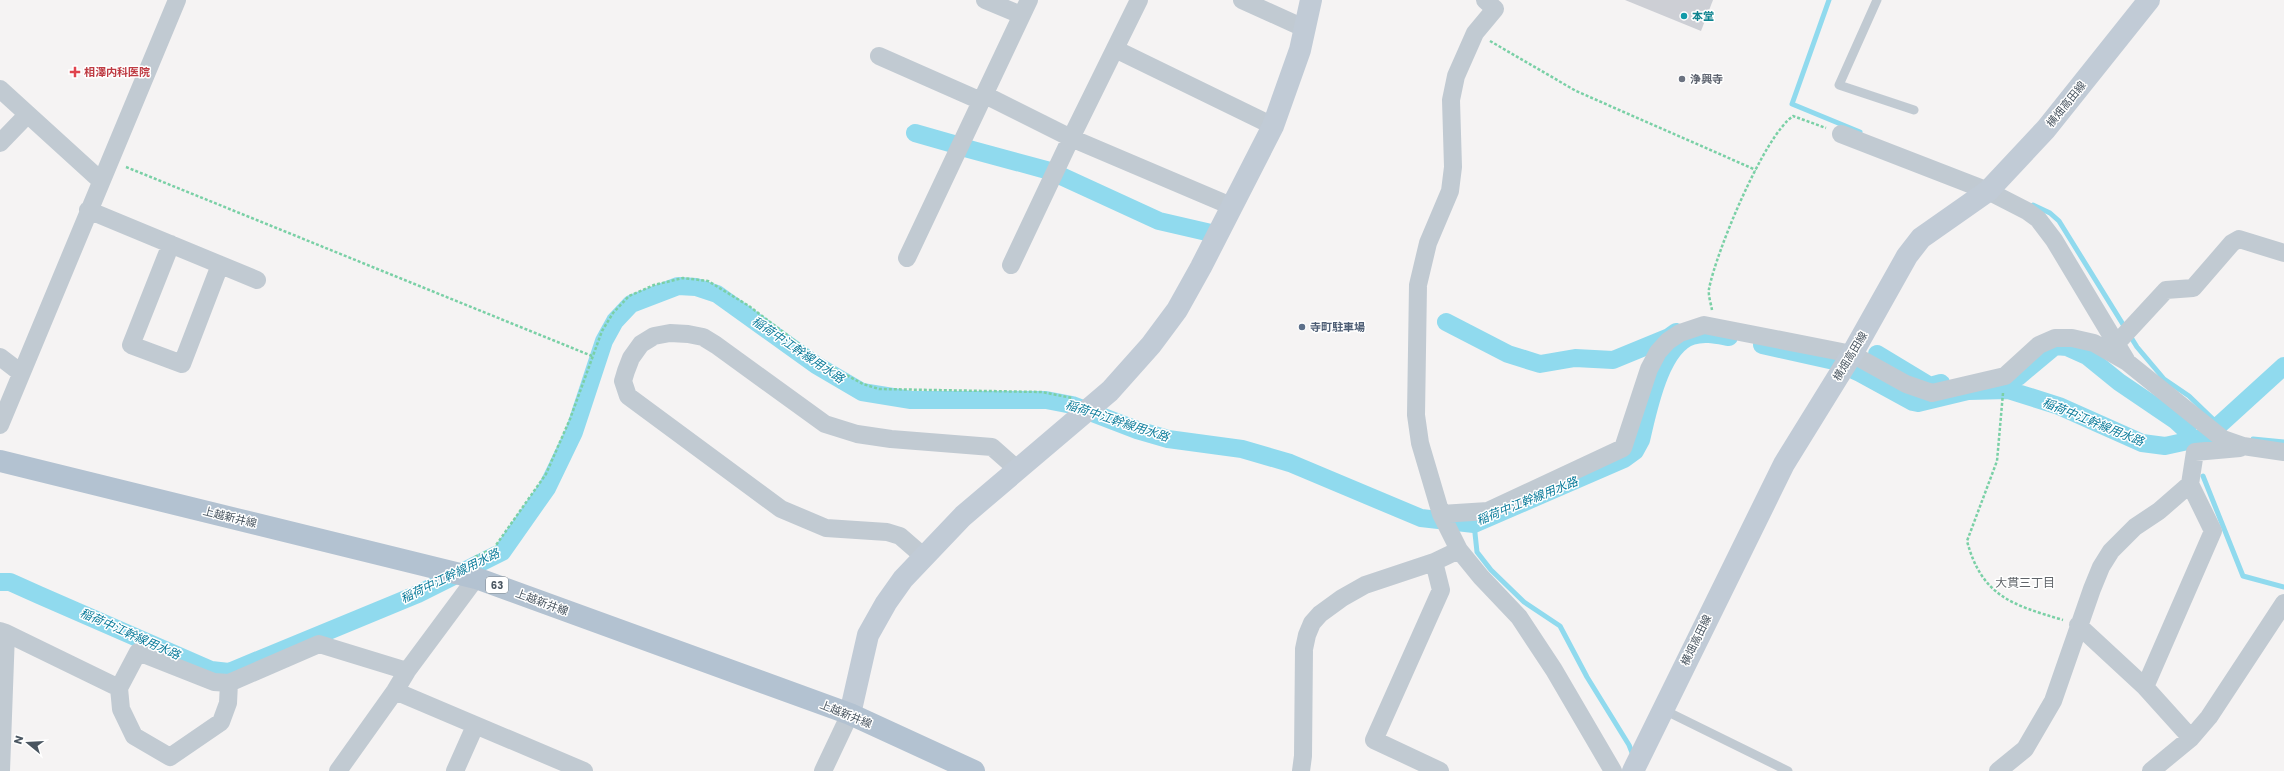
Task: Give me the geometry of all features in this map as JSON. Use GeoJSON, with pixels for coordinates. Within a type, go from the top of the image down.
{"type":"FeatureCollection","features":[{"type":"Feature","properties":{"kind":"main road"},"geometry":{"type":"LineString","coordinates":[[850,714],[868,635],[895,590],[923,556],[963,516],[1017,468],[1094,405],[1120,380],[1151,345],[1177,310],[1201,267],[1273,126],[1306,29],[1312,0]]}},
{"type":"Feature","properties":{"kind":"main road","name":"横畑高田線"},"geometry":{"type":"LineString","coordinates":[[1633,771],[1784,464],[1852,354],[1907,256],[1921,238],[1988,191],[2046,129],[2149,0]]}},
{"type":"Feature","properties":{"kind":"main road","name":"上越新井線"},"geometry":{"type":"LineString","coordinates":[[0,461],[475,568],[850,714],[974,771]]}},
{"type":"Feature","properties":{"kind":"street"},"geometry":{"type":"LineString","coordinates":[[0,425],[100,180],[176,0]]}},
{"type":"Feature","properties":{"kind":"street"},"geometry":{"type":"LineString","coordinates":[[907,258],[1025,8],[985,0]]}},
{"type":"Feature","properties":{"kind":"street"},"geometry":{"type":"LineString","coordinates":[[1011,265],[1071,138],[1140,0]]}},
{"type":"Feature","properties":{"kind":"street"},"geometry":{"type":"LineString","coordinates":[[1242,0],[1306,29]]}},
{"type":"Feature","properties":{"kind":"street"},"geometry":{"type":"LineString","coordinates":[[1485,0],[1495,9],[1475,33],[1456,76],[1451,100],[1453,167],[1450,191],[1428,243],[1418,285],[1416,415],[1420,443],[1441,514],[1459,550],[1481,577],[1519,617],[1554,670],[1613,771]]}},
{"type":"Feature","properties":{"kind":"street"},"geometry":{"type":"LineString","coordinates":[[1115,49],[1273,126]]}},
{"type":"Feature","properties":{"kind":"street"},"geometry":{"type":"LineString","coordinates":[[878,56],[983,98],[1071,138],[1231,206]]}},
{"type":"Feature","properties":{"kind":"street"},"geometry":{"type":"LineString","coordinates":[[0,90],[100,180]]}},
{"type":"Feature","properties":{"kind":"street"},"geometry":{"type":"LineString","coordinates":[[0,143],[27,115]]}},
{"type":"Feature","properties":{"kind":"street"},"geometry":{"type":"LineString","coordinates":[[1842,134],[1988,191],[2027,211],[2038,219],[2054,240],[2127,362]]}},
{"type":"Feature","properties":{"kind":"street"},"geometry":{"type":"LineString","coordinates":[[88,210],[257,280]]}},
{"type":"Feature","properties":{"kind":"street"},"geometry":{"type":"LineString","coordinates":[[2116,344],[2166,290],[2193,288],[2232,243],[2239,239],[2284,253]]}},
{"type":"Feature","properties":{"kind":"street"},"geometry":{"type":"LineString","coordinates":[[171,244],[131,345],[182,364],[220,265]]}},
{"type":"Feature","properties":{"kind":"street"},"geometry":{"type":"LineString","coordinates":[[1441,514],[1488,511],[1623,448],[1649,369],[1658,352],[1668,341],[1680,333],[1700,326],[1714,326],[1852,354],[1906,384],[1932,393],[2005,376],[2039,345],[2055,338],[2072,338],[2094,343],[2127,362],[2223,440],[2251,447],[2284,452]]}},
{"type":"Feature","properties":{"kind":"street"},"geometry":{"type":"LineString","coordinates":[[923,556],[900,536],[887,532],[826,528],[781,510],[628,396],[623,381],[631,358],[641,344],[654,336],[670,333],[703,337],[825,424],[857,434],[891,440],[992,447],[1017,468]]}},
{"type":"Feature","properties":{"kind":"street"},"geometry":{"type":"LineString","coordinates":[[0,357],[21,373]]}},
{"type":"Feature","properties":{"kind":"street"},"geometry":{"type":"LineString","coordinates":[[2145,687],[2213,531],[2190,484],[2195,452],[2195,417]]}},
{"type":"Feature","properties":{"kind":"street"},"geometry":{"type":"LineString","coordinates":[[2195,452],[2251,447]]}},
{"type":"Feature","properties":{"kind":"street"},"geometry":{"type":"LineString","coordinates":[[1998,771],[2025,749],[2053,701],[2078,625],[2101,568],[2111,551],[2135,527],[2159,511],[2190,484]]}},
{"type":"Feature","properties":{"kind":"street"},"geometry":{"type":"LineString","coordinates":[[1301,771],[1303,756],[1304,649],[1307,635],[1312,623],[1325,610],[1365,585],[1434,562],[1459,550]]}},
{"type":"Feature","properties":{"kind":"street"},"geometry":{"type":"LineString","coordinates":[[1434,562],[1441,590],[1374,740],[1440,771]]}},
{"type":"Feature","properties":{"kind":"street"},"geometry":{"type":"LineString","coordinates":[[338,771],[395,691],[475,568]]}},
{"type":"Feature","properties":{"kind":"street"},"geometry":{"type":"LineString","coordinates":[[2151,771],[2191,738],[2224,695],[2284,603]]}},
{"type":"Feature","properties":{"kind":"street"},"geometry":{"type":"LineString","coordinates":[[2078,625],[2145,687],[2191,738]]}},
{"type":"Feature","properties":{"kind":"street"},"geometry":{"type":"LineString","coordinates":[[1,771],[3,632],[119,688]]}},
{"type":"Feature","properties":{"kind":"street"},"geometry":{"type":"LineString","coordinates":[[229,684],[228,703],[221,722],[170,757],[134,736],[122,708],[119,688],[138,652],[214,682],[229,684],[319,644],[330,646],[407,671]]}},
{"type":"Feature","properties":{"kind":"street"},"geometry":{"type":"LineString","coordinates":[[395,691],[575,770]]}},
{"type":"Feature","properties":{"kind":"street"},"geometry":{"type":"LineString","coordinates":[[823,771],[850,714]]}},
{"type":"Feature","properties":{"kind":"street"},"geometry":{"type":"LineString","coordinates":[[455,771],[475,726]]}},
{"type":"Feature","properties":{"kind":"lane"},"geometry":{"type":"LineString","coordinates":[[1877,0],[1839,85],[1914,110]]}},
{"type":"Feature","properties":{"kind":"lane"},"geometry":{"type":"LineString","coordinates":[[1662,710],[1784,770]]}},
{"type":"Feature","properties":{"kind":"path"},"geometry":{"type":"LineString","coordinates":[[1475,33],[1576,91],[1756,170]]}},
{"type":"Feature","properties":{"kind":"path"},"geometry":{"type":"LineString","coordinates":[[1714,326],[1709,290],[1720,254],[1736,210],[1756,170],[1784,122],[1793,116],[1842,134]]}},
{"type":"Feature","properties":{"kind":"path"},"geometry":{"type":"LineString","coordinates":[[109,160],[592,356]]}},
{"type":"Feature","properties":{"kind":"path"},"geometry":{"type":"LineString","coordinates":[[475,568],[494,548],[546,474],[570,419],[602,331],[613,313],[630,296],[654,285],[683,278],[708,281],[727,291],[824,362],[863,384],[879,389],[1042,392],[1068,397],[1094,405]]}},
{"type":"Feature","properties":{"kind":"path"},"geometry":{"type":"LineString","coordinates":[[2005,376],[1997,461],[1967,541],[1969,551],[1983,578],[2007,600],[2019,607],[2078,625]]}},
{"type":"Feature","properties":{"kind":"building","name":"本堂"},"geometry":{"type":"Polygon","coordinates":[[[1625,0],[1713,0],[1701,31],[1625,0]]]}},
{"type":"Feature","properties":{"kind":"waterway"},"geometry":{"type":"LineString","coordinates":[[1829,0],[1792,104],[1860,132]]}},
{"type":"Feature","properties":{"kind":"waterway"},"geometry":{"type":"LineString","coordinates":[[915,133],[957,145]]}},
{"type":"Feature","properties":{"kind":"waterway"},"geometry":{"type":"LineString","coordinates":[[965,148],[1050,171]]}},
{"type":"Feature","properties":{"kind":"waterway"},"geometry":{"type":"LineString","coordinates":[[1061,176],[1159,221],[1211,233]]}},
{"type":"Feature","properties":{"kind":"waterway"},"geometry":{"type":"LineString","coordinates":[[2033,205],[2050,213],[2059,221],[2137,347],[2164,379],[2189,396],[2217,423]]}},
{"type":"Feature","properties":{"kind":"waterway","name":"稲荷中江幹線用水路"},"geometry":{"type":"LineString","coordinates":[[0,582],[10,582],[211,670],[229,672],[418,594],[502,552],[547,488],[574,432],[604,341],[615,321],[631,304],[678,286],[696,287],[717,294],[816,365],[862,392],[911,400],[1046,400],[1072,405],[1137,430],[1168,439],[1242,449],[1290,463],[1421,518],[1474,524],[1624,459],[1635,451],[1641,440],[1647,413],[1657,381],[1672,352],[1681,342],[1692,336],[1706,334],[1729,337]]}},
{"type":"Feature","properties":{"kind":"waterway"},"geometry":{"type":"LineString","coordinates":[[1446,322],[1508,354],[1540,364],[1575,358],[1613,360],[1669,337],[1676,332]]}},
{"type":"Feature","properties":{"kind":"waterway","name":"稲荷中江幹線用水路"},"geometry":{"type":"LineString","coordinates":[[1762,345],[1834,361],[1860,373],[1913,402],[1918,403],[1968,391],[2008,390],[2059,406],[2142,443],[2165,446],[2206,437],[2284,366]]}},
{"type":"Feature","properties":{"kind":"waterway"},"geometry":{"type":"LineString","coordinates":[[2018,377],[2055,346],[2067,347],[2087,356],[2119,382],[2175,420],[2188,432]]}},
{"type":"Feature","properties":{"kind":"waterway"},"geometry":{"type":"LineString","coordinates":[[1877,354],[1930,386],[1941,383]]}},
{"type":"Feature","properties":{"kind":"waterway","name":"稲荷中江幹線用水路"},"geometry":{"type":"LineString","coordinates":[[2188,432],[2193,450]]}},
{"type":"Feature","properties":{"kind":"waterway"},"geometry":{"type":"LineString","coordinates":[[2253,439],[2284,442]]}},
{"type":"Feature","properties":{"kind":"waterway"},"geometry":{"type":"LineString","coordinates":[[2203,476],[2243,576],[2284,587]]}},
{"type":"Feature","properties":{"kind":"waterway"},"geometry":{"type":"LineString","coordinates":[[1474,524],[1477,552],[1491,570],[1524,602],[1560,626],[1587,677],[1629,745],[1633,755]]}},
{"type":"Feature","properties":{"kind":"place","name":"本堂"},"geometry":{"type":"Point","coordinates":[1684,16]}},
{"type":"Feature","properties":{"kind":"place","name":"相澤内科医院"},"geometry":{"type":"Point","coordinates":[75,72]}},
{"type":"Feature","properties":{"kind":"place","name":"浄興寺"},"geometry":{"type":"Point","coordinates":[1682,79]}},
{"type":"Feature","properties":{"kind":"place","name":"寺町駐車場"},"geometry":{"type":"Point","coordinates":[1302,327]}},
{"type":"Feature","properties":{"kind":"district","name":"大貫三丁目"},"geometry":{"type":"Point","coordinates":[2025,583]}}]}
